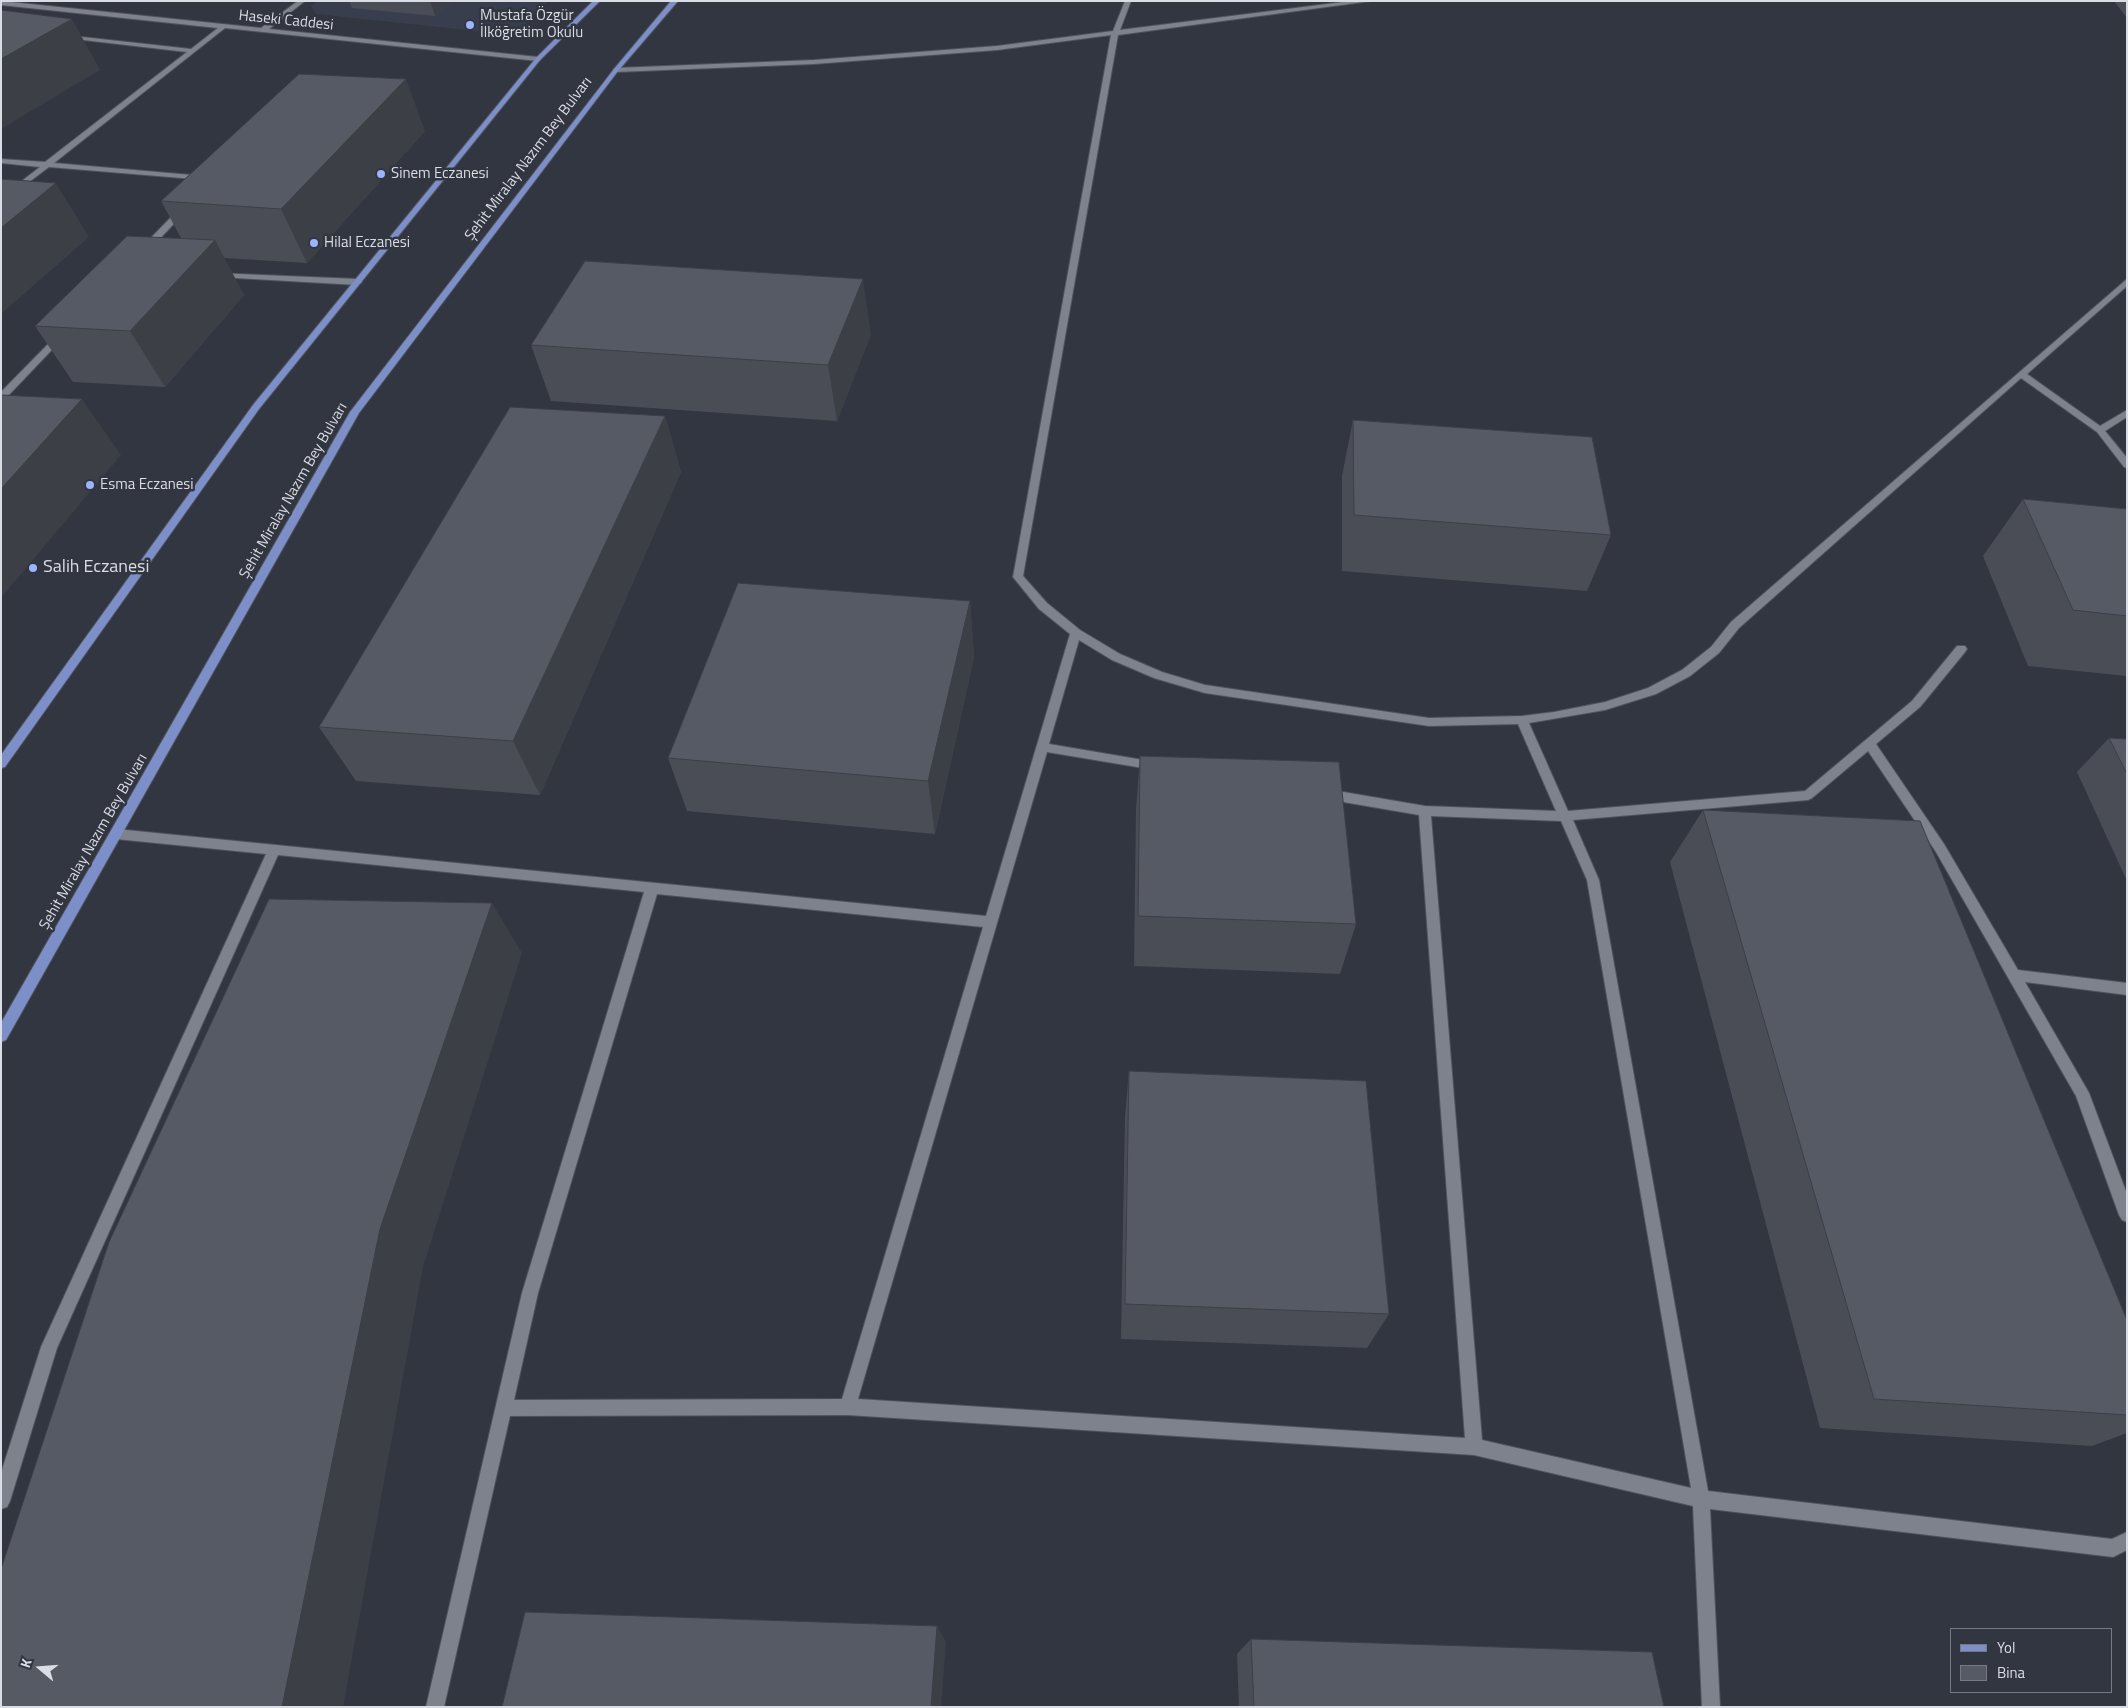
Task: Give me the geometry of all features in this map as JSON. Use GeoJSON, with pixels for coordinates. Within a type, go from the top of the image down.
{"type":"FeatureCollection","features":[{"type":"Feature","properties":{"kind":"main road"},"geometry":{"type":"LineString","coordinates":[[1,764],[256,408],[538,59],[597,1]]}},
{"type":"Feature","properties":{"kind":"main road","name":"Şehit Miralay Nazım Bey Bulvarı"},"geometry":{"type":"LineString","coordinates":[[1,1036],[355,412],[616,70],[675,1]]}},
{"type":"Feature","properties":{"kind":"street"},"geometry":{"type":"LineString","coordinates":[[23,14],[46,1]]}},
{"type":"Feature","properties":{"kind":"street"},"geometry":{"type":"LineString","coordinates":[[263,30],[302,1]]}},
{"type":"Feature","properties":{"kind":"street"},"geometry":{"type":"LineString","coordinates":[[1128,1],[1115,34],[1018,577],[1043,606],[1076,633],[1116,657],[1158,675],[1205,689],[1429,722],[1522,720],[1554,716],[1629,699],[1652,691],[1686,673],[1715,650],[1742,618],[2127,281]]}},
{"type":"Feature","properties":{"kind":"street"},"geometry":{"type":"LineString","coordinates":[[616,70],[814,62],[996,48],[1368,1]]}},
{"type":"Feature","properties":{"kind":"street","name":"Haseki Caddesi"},"geometry":{"type":"LineString","coordinates":[[1,3],[538,59]]}},
{"type":"Feature","properties":{"kind":"street"},"geometry":{"type":"LineString","coordinates":[[1,201],[223,27]]}},
{"type":"Feature","properties":{"kind":"street"},"geometry":{"type":"LineString","coordinates":[[59,36],[193,50]]}},
{"type":"Feature","properties":{"kind":"street"},"geometry":{"type":"LineString","coordinates":[[1,161],[213,178],[206,186]]}},
{"type":"Feature","properties":{"kind":"street"},"geometry":{"type":"LineString","coordinates":[[139,256],[193,200]]}},
{"type":"Feature","properties":{"kind":"street"},"geometry":{"type":"LineString","coordinates":[[212,274],[358,282]]}},
{"type":"Feature","properties":{"kind":"street"},"geometry":{"type":"LineString","coordinates":[[1,398],[70,327]]}},
{"type":"Feature","properties":{"kind":"street"},"geometry":{"type":"LineString","coordinates":[[2021,374],[2100,430],[2127,466]]}},
{"type":"Feature","properties":{"kind":"street"},"geometry":{"type":"LineString","coordinates":[[2100,430],[2127,413]]}},
{"type":"Feature","properties":{"kind":"street"},"geometry":{"type":"LineString","coordinates":[[848,1407],[1076,633]]}},
{"type":"Feature","properties":{"kind":"street"},"geometry":{"type":"LineString","coordinates":[[1317,793],[1425,810],[1564,816],[1808,795],[1916,704],[1961,649]]}},
{"type":"Feature","properties":{"kind":"street"},"geometry":{"type":"LineString","coordinates":[[1522,720],[1593,880],[1702,1499],[1711,1707]]}},
{"type":"Feature","properties":{"kind":"street"},"geometry":{"type":"LineString","coordinates":[[1869,743],[1940,848],[2082,1093],[2127,1214]]}},
{"type":"Feature","properties":{"kind":"street"},"geometry":{"type":"LineString","coordinates":[[1042,747],[1170,768]]}},
{"type":"Feature","properties":{"kind":"street"},"geometry":{"type":"LineString","coordinates":[[1425,810],[1474,1447]]}},
{"type":"Feature","properties":{"kind":"street"},"geometry":{"type":"LineString","coordinates":[[116,834],[990,922]]}},
{"type":"Feature","properties":{"kind":"street"},"geometry":{"type":"LineString","coordinates":[[1,1501],[49,1347],[274,850]]}},
{"type":"Feature","properties":{"kind":"street"},"geometry":{"type":"LineString","coordinates":[[435,1707],[530,1293],[652,888]]}},
{"type":"Feature","properties":{"kind":"street"},"geometry":{"type":"LineString","coordinates":[[2014,976],[2127,989]]}},
{"type":"Feature","properties":{"kind":"street"},"geometry":{"type":"LineString","coordinates":[[503,1408],[848,1407],[1474,1447],[1702,1499],[2113,1548],[2127,1541]]}},
{"type":"Feature","properties":{"kind":"shaded area","name":"Mustafa Özgür İlköğretim Okulu"},"geometry":{"type":"Polygon","coordinates":[[[317,1],[548,1],[514,35],[316,14],[311,6],[317,1]]]}},
{"type":"Feature","properties":{"kind":"building"},"geometry":{"type":"Polygon","coordinates":[[[1,10],[72,19],[1,59],[1,10]]]}},
{"type":"Feature","properties":{"kind":"building"},"geometry":{"type":"Polygon","coordinates":[[[299,74],[406,79],[281,209],[161,201],[299,74]]]}},
{"type":"Feature","properties":{"kind":"building"},"geometry":{"type":"Polygon","coordinates":[[[1,179],[56,183],[1,228],[1,179]]]}},
{"type":"Feature","properties":{"kind":"building"},"geometry":{"type":"Polygon","coordinates":[[[127,236],[215,240],[130,331],[35,326],[127,236]]]}},
{"type":"Feature","properties":{"kind":"building"},"geometry":{"type":"Polygon","coordinates":[[[585,261],[863,279],[828,365],[531,345],[585,261]]]}},
{"type":"Feature","properties":{"kind":"building"},"geometry":{"type":"Polygon","coordinates":[[[1,395],[82,399],[1,489],[1,395]]]}},
{"type":"Feature","properties":{"kind":"building"},"geometry":{"type":"Polygon","coordinates":[[[510,407],[665,416],[513,741],[319,727],[510,407]]]}},
{"type":"Feature","properties":{"kind":"building"},"geometry":{"type":"Polygon","coordinates":[[[1353,420],[1592,437],[1611,535],[1354,515],[1353,420]]]}},
{"type":"Feature","properties":{"kind":"building"},"geometry":{"type":"Polygon","coordinates":[[[2023,499],[2127,509],[2127,616],[2073,610],[2023,499]]]}},
{"type":"Feature","properties":{"kind":"building"},"geometry":{"type":"Polygon","coordinates":[[[738,583],[970,601],[928,781],[668,758],[738,583]]]}},
{"type":"Feature","properties":{"kind":"building"},"geometry":{"type":"Polygon","coordinates":[[[2109,738],[2127,739],[2127,774],[2109,738]]]}},
{"type":"Feature","properties":{"kind":"building"},"geometry":{"type":"Polygon","coordinates":[[[1140,756],[1339,762],[1356,924],[1138,916],[1140,756]]]}},
{"type":"Feature","properties":{"kind":"building"},"geometry":{"type":"Polygon","coordinates":[[[1703,810],[1920,821],[2127,1320],[2127,1415],[1874,1399],[1703,810]]]}},
{"type":"Feature","properties":{"kind":"building"},"geometry":{"type":"Polygon","coordinates":[[[269,899],[492,903],[380,1229],[282,1707],[1,1707],[1,1569],[109,1242],[269,899]]]}},
{"type":"Feature","properties":{"kind":"building"},"geometry":{"type":"Polygon","coordinates":[[[1129,1071],[1366,1081],[1389,1314],[1125,1304],[1129,1071]]]}},
{"type":"Feature","properties":{"kind":"building"},"geometry":{"type":"Polygon","coordinates":[[[525,1612],[937,1626],[931,1707],[502,1707],[525,1612]]]}},
{"type":"Feature","properties":{"kind":"building"},"geometry":{"type":"Polygon","coordinates":[[[1251,1639],[1652,1652],[1664,1707],[1254,1707],[1251,1639]]]}},
{"type":"Feature","properties":{"kind":"place","name":"Mustafa Özgür İlköğretim Okulu"},"geometry":{"type":"Point","coordinates":[470,25]}},
{"type":"Feature","properties":{"kind":"place","name":"Sinem Eczanesi"},"geometry":{"type":"Point","coordinates":[381,174]}},
{"type":"Feature","properties":{"kind":"place","name":"Hilal Eczanesi"},"geometry":{"type":"Point","coordinates":[314,243]}},
{"type":"Feature","properties":{"kind":"place","name":"Esma Eczanesi"},"geometry":{"type":"Point","coordinates":[90,485]}},
{"type":"Feature","properties":{"kind":"place","name":"Salih Eczanesi"},"geometry":{"type":"Point","coordinates":[33,568]}}]}
